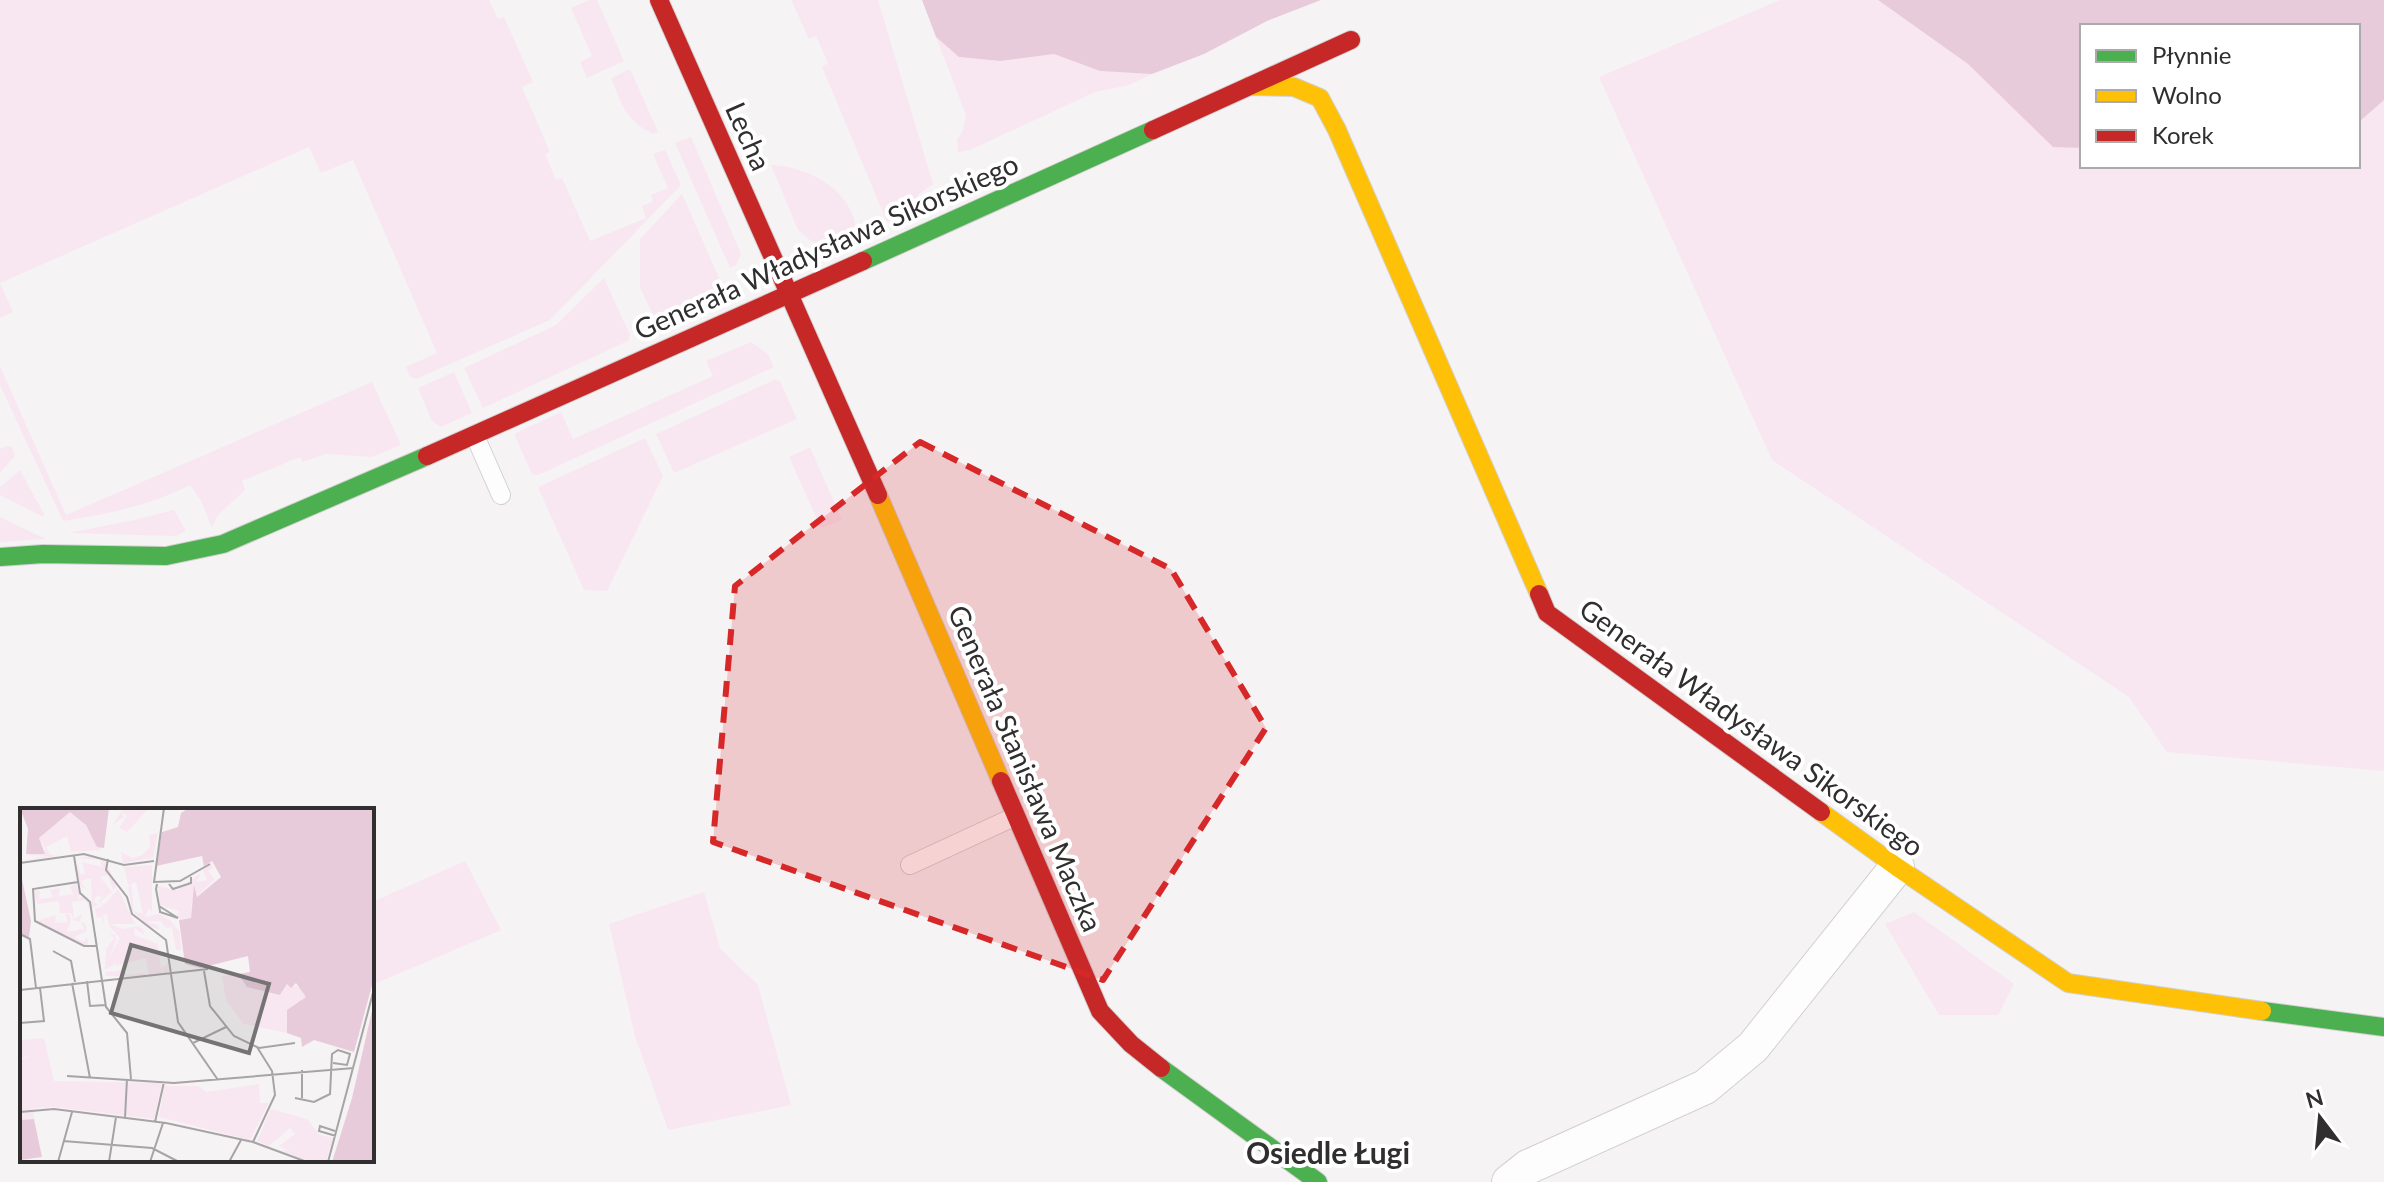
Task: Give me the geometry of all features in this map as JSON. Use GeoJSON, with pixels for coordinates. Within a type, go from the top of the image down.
{"type":"FeatureCollection","features":[{"type":"Feature","properties":{"kind":"street","name":"Lecha"},"geometry":{"type":"LineString","coordinates":[[659,0],[787,294]]}},
{"type":"Feature","properties":{"kind":"street","name":"Generała Władysława Sikorskiego"},"geometry":{"type":"LineString","coordinates":[[0,557],[43,554],[166,556],[223,544],[475,436],[1351,40]]}},
{"type":"Feature","properties":{"kind":"street","name":"Generała Władysława Sikorskiego"},"geometry":{"type":"LineString","coordinates":[[1249,86],[1294,87],[1320,98],[1337,130],[1547,613],[1897,867],[2068,983],[2384,1027]]}},
{"type":"Feature","properties":{"kind":"street","name":"Generała Stanisława Maczka"},"geometry":{"type":"LineString","coordinates":[[787,294],[816,352],[1100,1011],[1111,1026],[1189,1090],[1318,1182]]}},
{"type":"Feature","properties":{"kind":"street"},"geometry":{"type":"LineString","coordinates":[[1509,1182],[1528,1167],[1705,1087],[1725,1072],[1753,1047],[1897,867]]}},
{"type":"Feature","properties":{"kind":"lane"},"geometry":{"type":"LineString","coordinates":[[475,436],[501,495]]}},
{"type":"Feature","properties":{"kind":"lane"},"geometry":{"type":"LineString","coordinates":[[910,865],[1016,816]]}},
{"type":"Feature","properties":{"kind":"highlighted area"},"geometry":{"type":"Polygon","coordinates":[[[920,442],[1171,569],[1266,728],[1103,980],[713,842],[735,586],[920,442]]]}},
{"type":"Feature","properties":{"kind":"shaded area"},"geometry":{"type":"Polygon","coordinates":[[[0,0],[489,0],[498,19],[504,17],[533,82],[522,87],[550,152],[545,154],[556,180],[562,178],[590,241],[646,218],[642,206],[653,202],[651,195],[668,188],[653,154],[665,150],[681,185],[550,320],[416,379],[410,377],[406,367],[437,353],[353,160],[321,173],[309,147],[0,283],[0,0]]]}},
{"type":"Feature","properties":{"kind":"shaded area"},"geometry":{"type":"Polygon","coordinates":[[[597,0],[624,61],[587,78],[580,62],[592,56],[571,8],[597,0]]]}},
{"type":"Feature","properties":{"kind":"shaded area"},"geometry":{"type":"Polygon","coordinates":[[[791,0],[878,0],[933,184],[918,195],[923,207],[887,222],[822,67],[828,63],[816,36],[809,39],[791,0]]]}},
{"type":"Feature","properties":{"kind":"shaded area"},"geometry":{"type":"Polygon","coordinates":[[[922,0],[1321,0],[1267,21],[1204,54],[1152,74],[1100,71],[1054,54],[1000,61],[959,57],[936,37],[922,0]]]}},
{"type":"Feature","properties":{"kind":"shaded area"},"geometry":{"type":"Polygon","coordinates":[[[1780,0],[1878,0],[1968,64],[2053,146],[2080,148],[2080,168],[2360,168],[2360,121],[2384,100],[2384,771],[2167,752],[2129,697],[1772,460],[1599,77],[1780,0]]]}},
{"type":"Feature","properties":{"kind":"shaded area"},"geometry":{"type":"Polygon","coordinates":[[[1878,0],[2384,0],[2384,100],[2360,121],[2360,24],[2080,24],[2080,148],[2053,147],[1968,64],[1878,0]]]}},
{"type":"Feature","properties":{"kind":"shaded area"},"geometry":{"type":"Polygon","coordinates":[[[936,37],[959,57],[1000,61],[1054,54],[1100,71],[1152,74],[1129,85],[1095,92],[970,150],[958,152],[957,140],[966,115],[936,37]]]}},
{"type":"Feature","properties":{"kind":"shaded area"},"geometry":{"type":"Polygon","coordinates":[[[630,69],[658,132],[653,134],[630,117],[611,78],[630,69]]]}},
{"type":"Feature","properties":{"kind":"shaded area"},"geometry":{"type":"Polygon","coordinates":[[[691,137],[741,254],[736,265],[730,268],[675,143],[691,137]]]}},
{"type":"Feature","properties":{"kind":"shaded area"},"geometry":{"type":"Polygon","coordinates":[[[771,165],[801,170],[841,195],[855,222],[857,238],[819,253],[819,243],[811,241],[798,230],[771,165]]]}},
{"type":"Feature","properties":{"kind":"shaded area"},"geometry":{"type":"Polygon","coordinates":[[[682,194],[720,280],[719,287],[708,291],[712,303],[665,324],[657,323],[640,288],[640,239],[682,194]]]}},
{"type":"Feature","properties":{"kind":"shaded area"},"geometry":{"type":"Polygon","coordinates":[[[604,278],[630,335],[628,341],[483,408],[464,368],[556,325],[604,278]]]}},
{"type":"Feature","properties":{"kind":"shaded area"},"geometry":{"type":"Polygon","coordinates":[[[0,283],[13,312],[0,318],[0,283]]]}},
{"type":"Feature","properties":{"kind":"shaded area"},"geometry":{"type":"Polygon","coordinates":[[[751,342],[768,354],[774,367],[538,475],[532,474],[514,434],[561,412],[573,439],[713,376],[706,361],[751,342]]]}},
{"type":"Feature","properties":{"kind":"shaded area"},"geometry":{"type":"Polygon","coordinates":[[[0,366],[66,515],[372,382],[401,445],[372,457],[326,454],[303,462],[300,457],[242,481],[245,490],[218,515],[212,527],[190,485],[128,508],[63,521],[0,385],[0,366]]]}},
{"type":"Feature","properties":{"kind":"shaded area"},"geometry":{"type":"Polygon","coordinates":[[[454,372],[472,413],[441,427],[432,421],[418,388],[454,372]]]}},
{"type":"Feature","properties":{"kind":"shaded area"},"geometry":{"type":"Polygon","coordinates":[[[774,380],[780,381],[797,419],[674,473],[656,434],[774,380]]]}},
{"type":"Feature","properties":{"kind":"shaded area"},"geometry":{"type":"Polygon","coordinates":[[[645,438],[663,476],[607,591],[584,590],[538,487],[645,438]]]}},
{"type":"Feature","properties":{"kind":"shaded area"},"geometry":{"type":"Polygon","coordinates":[[[12,447],[15,456],[0,473],[0,449],[12,447]]]}},
{"type":"Feature","properties":{"kind":"shaded area"},"geometry":{"type":"Polygon","coordinates":[[[810,447],[842,520],[821,528],[789,457],[810,447]]]}},
{"type":"Feature","properties":{"kind":"shaded area"},"geometry":{"type":"Polygon","coordinates":[[[20,470],[43,517],[0,495],[0,487],[20,470]]]}},
{"type":"Feature","properties":{"kind":"shaded area"},"geometry":{"type":"Polygon","coordinates":[[[174,510],[186,531],[176,536],[68,533],[134,520],[174,510]]]}},
{"type":"Feature","properties":{"kind":"shaded area"},"geometry":{"type":"Polygon","coordinates":[[[0,517],[46,539],[0,542],[0,517]]]}},
{"type":"Feature","properties":{"kind":"shaded area"},"geometry":{"type":"Polygon","coordinates":[[[465,861],[501,930],[374,984],[374,901],[465,861]]]}},
{"type":"Feature","properties":{"kind":"shaded area"},"geometry":{"type":"Polygon","coordinates":[[[704,892],[720,948],[758,985],[791,1105],[668,1130],[635,1036],[609,924],[704,892]]]}},
{"type":"Feature","properties":{"kind":"shaded area"},"geometry":{"type":"Polygon","coordinates":[[[1914,912],[2014,984],[1998,1015],[1939,1015],[1885,924],[1914,912]]]}},
{"type":"Feature","properties":{"kind":"traffic: fast"},"geometry":{"type":"LineString","coordinates":[[863,261],[1153,130]]}},
{"type":"Feature","properties":{"kind":"traffic: fast"},"geometry":{"type":"LineString","coordinates":[[0,557],[43,554],[166,556],[223,544],[427,456]]}},
{"type":"Feature","properties":{"kind":"traffic: fast"},"geometry":{"type":"LineString","coordinates":[[2262,1011],[2384,1027]]}},
{"type":"Feature","properties":{"kind":"traffic: fast"},"geometry":{"type":"LineString","coordinates":[[1161,1068],[1318,1182]]}},
{"type":"Feature","properties":{"kind":"traffic: slow"},"geometry":{"type":"LineString","coordinates":[[1249,86],[1294,87],[1320,98],[1337,130],[1539,594]]}},
{"type":"Feature","properties":{"kind":"traffic: slow"},"geometry":{"type":"LineString","coordinates":[[878,495],[1001,781]]}},
{"type":"Feature","properties":{"kind":"traffic: slow"},"geometry":{"type":"LineString","coordinates":[[1821,812],[2068,983],[2262,1011]]}},
{"type":"Feature","properties":{"kind":"traffic: jam"},"geometry":{"type":"LineString","coordinates":[[659,0],[878,495]]}},
{"type":"Feature","properties":{"kind":"traffic: jam"},"geometry":{"type":"LineString","coordinates":[[1153,130],[1351,40]]}},
{"type":"Feature","properties":{"kind":"traffic: jam"},"geometry":{"type":"LineString","coordinates":[[427,456],[863,261]]}},
{"type":"Feature","properties":{"kind":"traffic: jam"},"geometry":{"type":"LineString","coordinates":[[1539,594],[1547,613],[1821,812]]}},
{"type":"Feature","properties":{"kind":"traffic: jam"},"geometry":{"type":"LineString","coordinates":[[1001,781],[1100,1011],[1131,1044],[1161,1068]]}},
{"type":"Feature","properties":{"kind":"district","name":"Osiedle Ługi"},"geometry":{"type":"Point","coordinates":[1328,1152]}}]}
